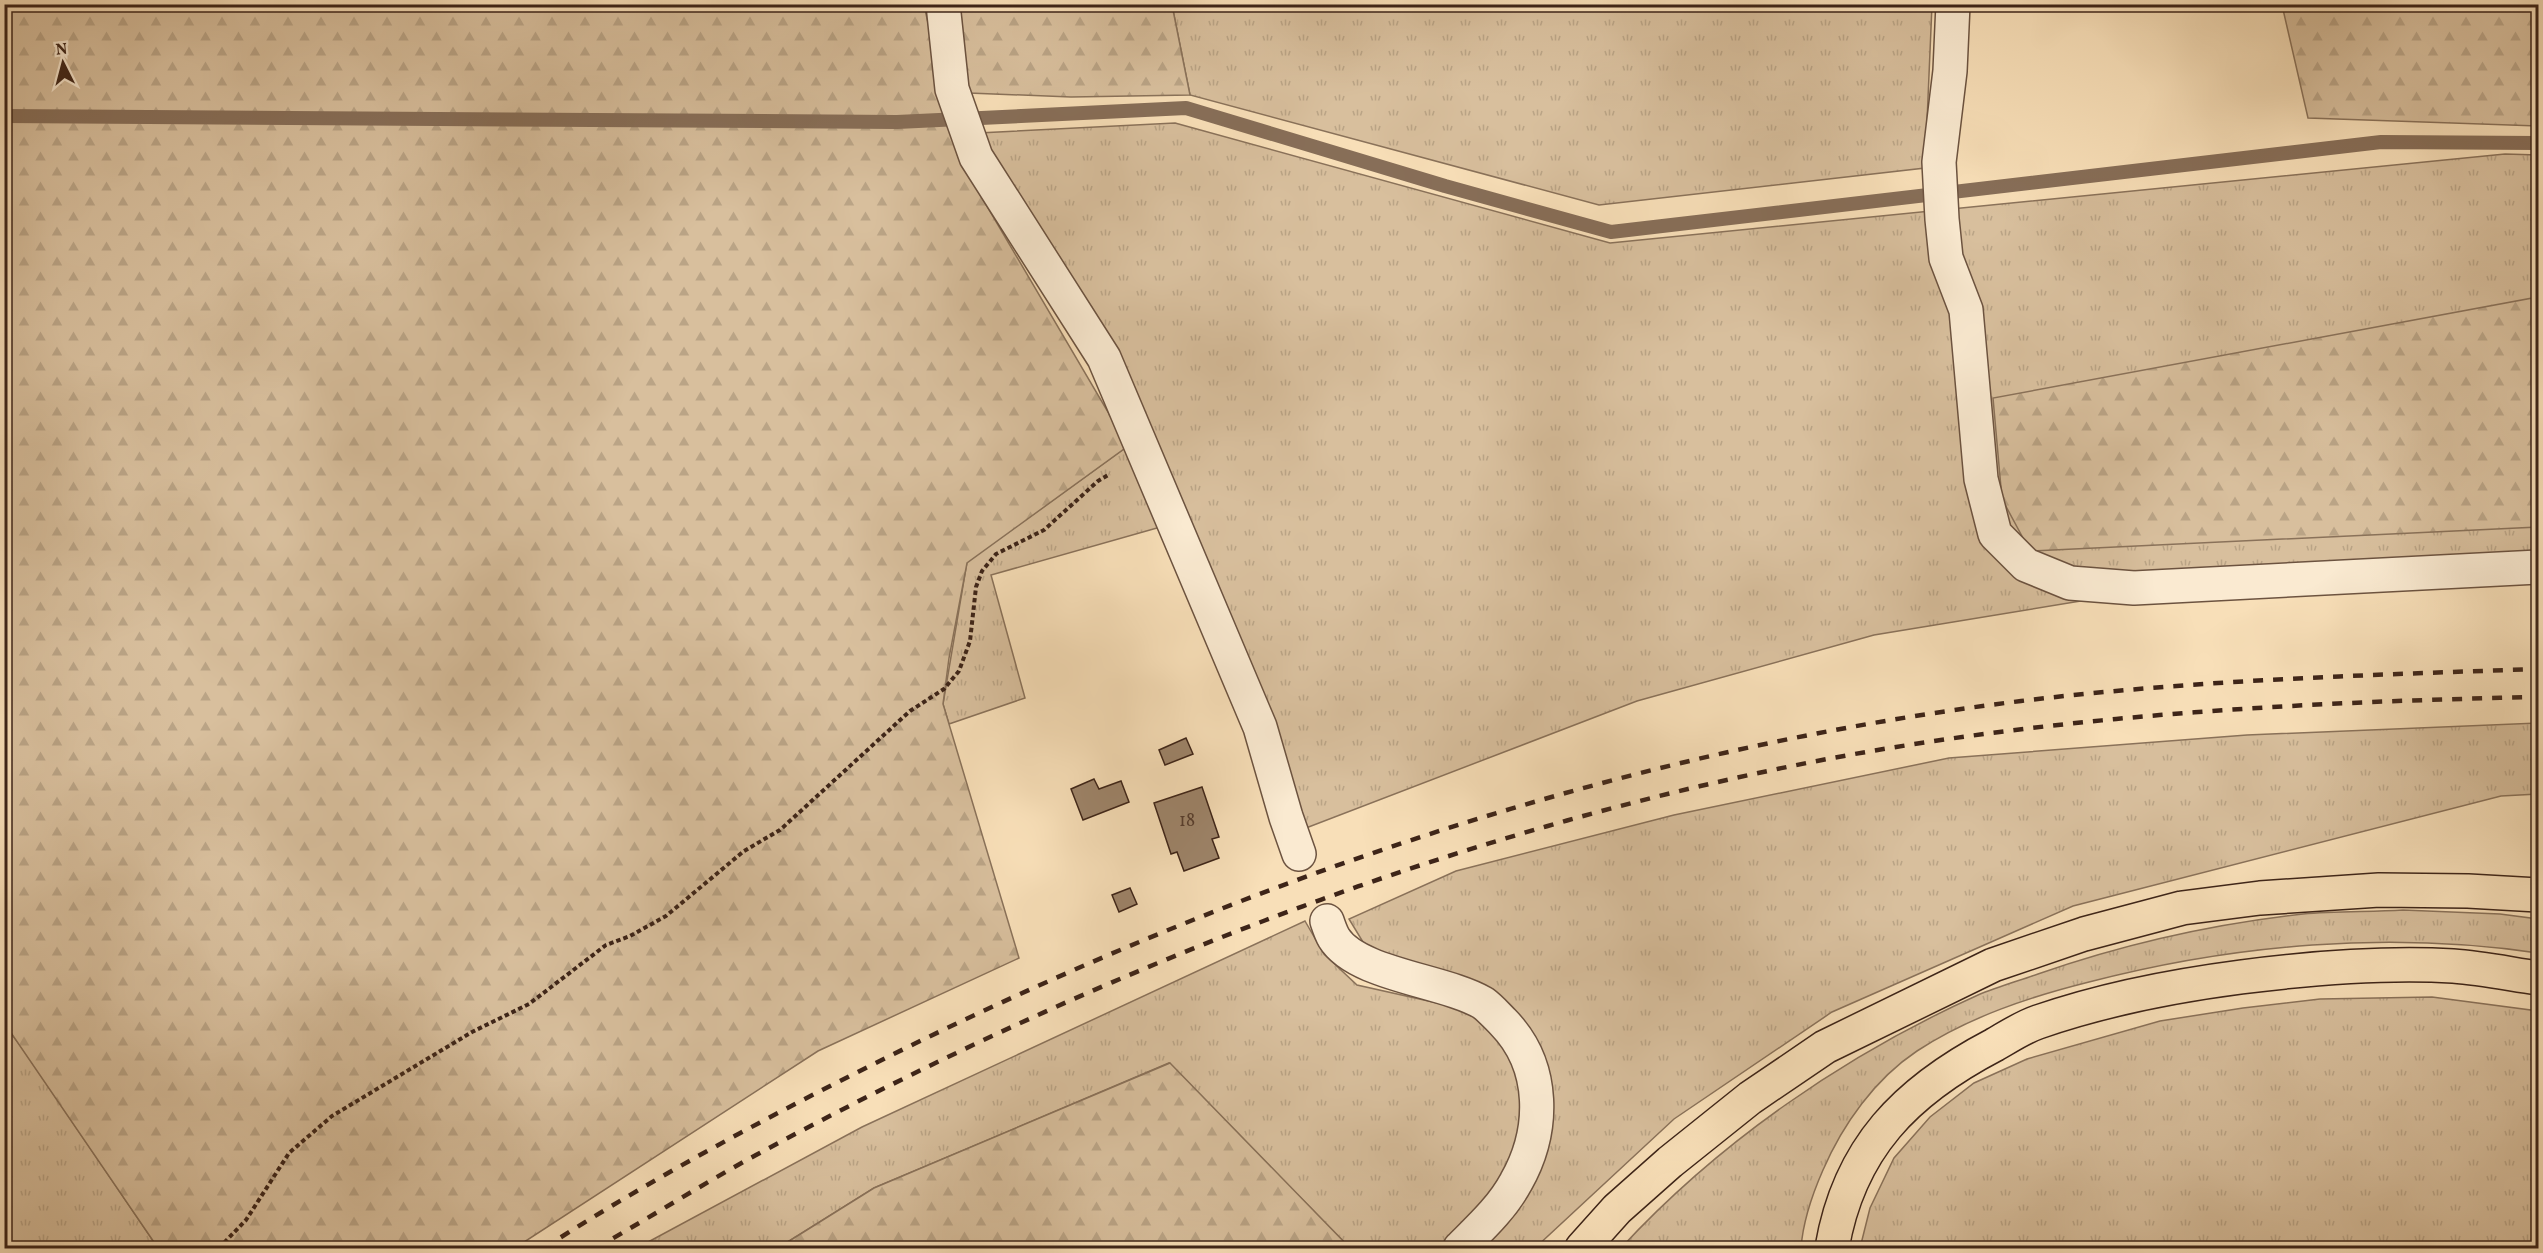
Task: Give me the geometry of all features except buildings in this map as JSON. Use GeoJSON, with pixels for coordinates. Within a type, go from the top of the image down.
{"type":"FeatureCollection","features":[{"type":"Feature","properties":{"kind":"highway"},"geometry":{"type":"LineString","coordinates":[[1582,1248],[1617,1209],[1670,1162],[1750,1098],[1825,1047],[1993,965],[2084,934],[2182,908],[2260,898],[2379,890],[2538,895]]}},
{"type":"Feature","properties":{"kind":"highway"},"geometry":{"type":"LineString","coordinates":[[1832,1248],[1837,1219],[1857,1169],[1878,1135],[1916,1095],[1973,1056],[2036,1023],[2114,999],[2178,986],[2298,970],[2381,965],[2454,966],[2538,978]]}},
{"type":"Feature","properties":{"kind":"street"},"geometry":{"type":"LineString","coordinates":[[943,4],[952,89],[976,157],[1104,358],[1260,728],[1299,854]]}},
{"type":"Feature","properties":{"kind":"street"},"geometry":{"type":"LineString","coordinates":[[1953,4],[1950,71],[1939,162],[1946,258],[1966,310],[1981,479],[1995,534],[2026,565],[2070,583],[2134,588],[2538,567]]}},
{"type":"Feature","properties":{"kind":"street"},"geometry":{"type":"LineString","coordinates":[[1327,921],[1334,938],[1342,947],[1371,965],[1447,987],[1485,1004],[1512,1031],[1525,1052],[1538,1092],[1534,1132],[1526,1163],[1504,1201],[1460,1248]]}},
{"type":"Feature","properties":{"kind":"path"},"geometry":{"type":"LineString","coordinates":[[219,1248],[246,1220],[289,1153],[332,1116],[472,1032],[529,1004],[606,945],[630,936],[666,916],[744,851],[780,830],[796,817],[910,711],[944,689],[958,671],[970,641],[976,587],[982,571],[996,554],[1044,530],[1098,481],[1145,455]]}},
{"type":"Feature","properties":{"kind":"green space"},"geometry":{"type":"Polygon","coordinates":[[[5,5],[924,5],[958,157],[1128,446],[967,563],[949,658],[943,704],[1019,958],[818,1051],[515,1248],[158,1248],[5,1024],[5,5]]]}},
{"type":"Feature","properties":{"kind":"green space"},"geometry":{"type":"Polygon","coordinates":[[[960,5],[1172,5],[1190,95],[1071,97],[969,93],[960,5]]]}},
{"type":"Feature","properties":{"kind":"green space"},"geometry":{"type":"Polygon","coordinates":[[[1172,5],[1932,5],[1925,168],[1599,205],[1190,95],[1172,5]]]}},
{"type":"Feature","properties":{"kind":"green space"},"geometry":{"type":"Polygon","coordinates":[[[2282,5],[2538,5],[2538,126],[2308,118],[2282,5]]]}},
{"type":"Feature","properties":{"kind":"green space"},"geometry":{"type":"Polygon","coordinates":[[[1175,123],[1610,243],[2505,154],[2538,155],[2538,555],[2391,558],[2105,597],[1874,635],[1637,701],[1306,828],[1261,701],[979,133],[1175,123]]]}},
{"type":"Feature","properties":{"kind":"green space"},"geometry":{"type":"Polygon","coordinates":[[[2538,297],[2538,527],[2030,551],[2002,499],[1993,398],[2538,297]]]}},
{"type":"Feature","properties":{"kind":"green space"},"geometry":{"type":"Polygon","coordinates":[[[1128,446],[1164,526],[991,575],[1025,698],[949,724],[943,704],[967,562],[1128,446]]]}},
{"type":"Feature","properties":{"kind":"green space"},"geometry":{"type":"Polygon","coordinates":[[[2538,723],[2538,794],[2501,796],[2073,906],[1832,1012],[1674,1119],[1535,1248],[1476,1248],[1520,1195],[1530,1038],[1369,952],[1349,919],[1456,871],[1674,815],[1949,758],[2247,735],[2538,723]]]}},
{"type":"Feature","properties":{"kind":"green space"},"geometry":{"type":"Polygon","coordinates":[[[2403,910],[2500,914],[2538,919],[2538,953],[2482,946],[2369,942],[2256,950],[2144,969],[2022,1001],[1978,1018],[1937,1039],[1902,1062],[1874,1089],[1850,1120],[1823,1170],[1809,1208],[1801,1248],[1621,1248],[1699,1172],[1786,1104],[1832,1073],[1880,1045],[1978,995],[2103,953],[2202,929],[2303,914],[2403,910]]]}},
{"type":"Feature","properties":{"kind":"green space"},"geometry":{"type":"Polygon","coordinates":[[[1305,921],[1324,954],[1357,985],[1473,1011],[1515,1051],[1529,1118],[1516,1168],[1439,1248],[1350,1248],[1169,1063],[874,1188],[778,1248],[637,1248],[862,1127],[1305,921]]]}},
{"type":"Feature","properties":{"kind":"green space"},"geometry":{"type":"Polygon","coordinates":[[[2432,997],[2538,1011],[2538,1248],[1860,1248],[1870,1208],[1894,1158],[1930,1117],[1974,1083],[2027,1059],[2160,1021],[2243,1008],[2320,999],[2432,997]]]}},
{"type":"Feature","properties":{"kind":"green space"},"geometry":{"type":"Polygon","coordinates":[[[4,1024],[23,1049],[158,1248],[5,1248],[4,1024]]]}},
{"type":"Feature","properties":{"kind":"green space"},"geometry":{"type":"Polygon","coordinates":[[[1170,1063],[1350,1248],[778,1248],[874,1188],[1170,1063]]]}},
{"type":"Feature","properties":{"kind":"waterway"},"geometry":{"type":"LineString","coordinates":[[4,116],[897,122],[1186,108],[1445,186],[1611,232],[2381,142],[2538,143]]}},
{"type":"Feature","properties":{"kind":"railway"},"geometry":{"type":"LineString","coordinates":[[544,1248],[680,1166],[820,1091],[1046,982],[1180,925],[1316,873],[1454,826],[1593,786],[1734,751],[1876,723],[2021,701],[2215,683],[2538,669]]}},
{"type":"Feature","properties":{"kind":"railway"},"geometry":{"type":"LineString","coordinates":[[596,1248],[756,1155],[882,1089],[1011,1027],[1141,970],[1274,917],[1409,869],[1545,827],[1683,790],[1822,760],[2000,732],[2268,707],[2538,697]]}}]}
